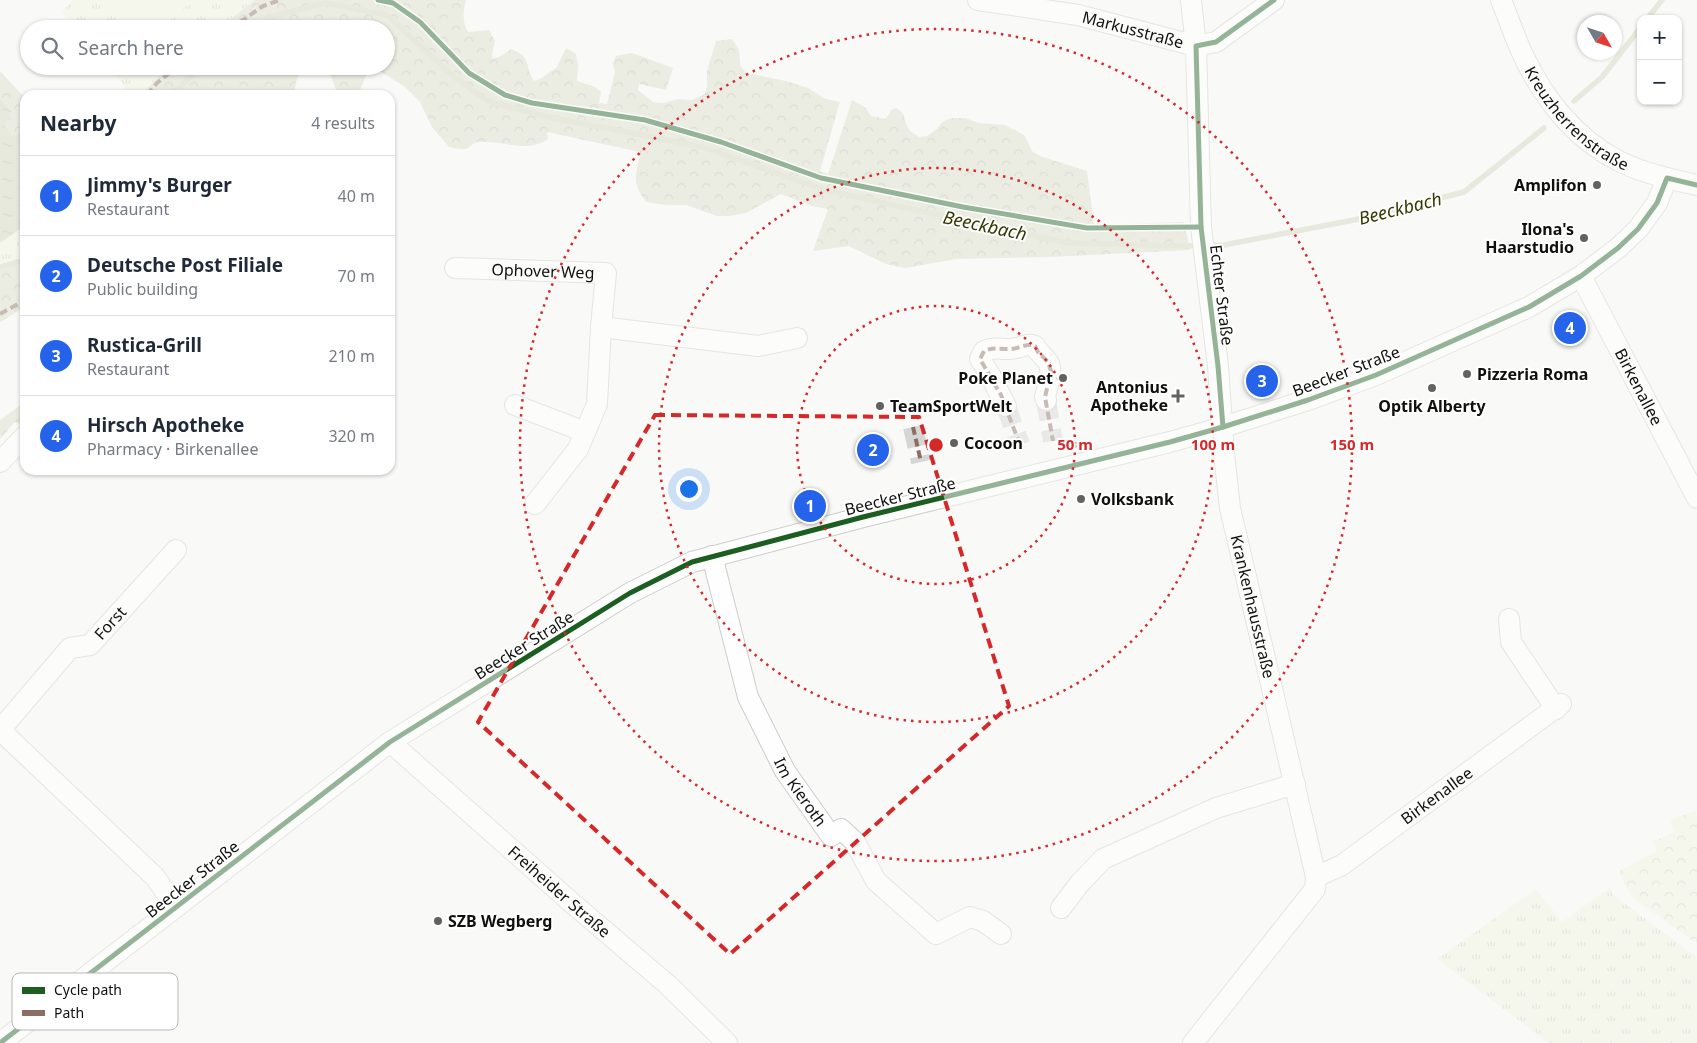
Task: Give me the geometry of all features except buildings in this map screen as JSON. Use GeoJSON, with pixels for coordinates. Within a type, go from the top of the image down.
{"type":"FeatureCollection","features":[{"type":"Feature","properties":{"kind":"street","name":"Markusstraße"},"geometry":{"type":"LineString","coordinates":[[978,0],[1078,15],[1196,46],[1216,42],[1274,0]]}},
{"type":"Feature","properties":{"kind":"street","name":"Echter Straße"},"geometry":{"type":"LineString","coordinates":[[1191,0],[1196,46],[1202,237],[1218,366],[1223,427]]}},
{"type":"Feature","properties":{"kind":"street","name":"Kreuzherrenstraße"},"geometry":{"type":"LineString","coordinates":[[1502,0],[1524,57],[1550,102],[1573,129],[1594,147],[1618,161],[1667,178],[1697,185]]}},
{"type":"Feature","properties":{"kind":"street","name":"Beecker Straße"},"geometry":{"type":"LineString","coordinates":[[91,973],[390,742],[630,593],[692,562],[712,556],[1091,462],[1223,427],[1308,400],[1376,375],[1530,307],[1581,276],[1618,248],[1638,229],[1657,203],[1667,178]]}},
{"type":"Feature","properties":{"kind":"street","name":"Ophover Weg"},"geometry":{"type":"LineString","coordinates":[[455,268],[606,273],[597,404],[578,449],[535,504]]}},
{"type":"Feature","properties":{"kind":"street","name":"Birkenallee"},"geometry":{"type":"LineString","coordinates":[[1581,276],[1697,498]]}},
{"type":"Feature","properties":{"kind":"street"},"geometry":{"type":"LineString","coordinates":[[601,327],[758,346],[797,338]]}},
{"type":"Feature","properties":{"kind":"street"},"geometry":{"type":"LineString","coordinates":[[1006,406],[980,359],[984,351],[994,347],[1009,349],[1030,344],[1035,346],[1048,362],[1051,371],[1046,400]]}},
{"type":"Feature","properties":{"kind":"street"},"geometry":{"type":"LineString","coordinates":[[515,405],[585,432]]}},
{"type":"Feature","properties":{"kind":"street","name":"Krankenhausstraße"},"geometry":{"type":"LineString","coordinates":[[1223,427],[1230,508],[1316,877]]}},
{"type":"Feature","properties":{"kind":"street"},"geometry":{"type":"LineString","coordinates":[[0,462],[20,441]]}},
{"type":"Feature","properties":{"kind":"street","name":"Forst"},"geometry":{"type":"LineString","coordinates":[[176,550],[90,645],[70,648],[0,730],[155,877],[176,907]]}},
{"type":"Feature","properties":{"kind":"street","name":"Im Kieroth"},"geometry":{"type":"LineString","coordinates":[[712,556],[748,697],[785,771],[830,836],[842,829],[855,842],[876,880],[936,934],[970,917],[983,921],[1001,934]]}},
{"type":"Feature","properties":{"kind":"street","name":"Birkenallee"},"geometry":{"type":"LineString","coordinates":[[1316,877],[1342,865],[1559,707],[1511,642],[1509,619]]}},
{"type":"Feature","properties":{"kind":"street","name":"Freiheider Straße"},"geometry":{"type":"LineString","coordinates":[[390,742],[668,985],[727,1043]]}},
{"type":"Feature","properties":{"kind":"street"},"geometry":{"type":"LineString","coordinates":[[1061,908],[1080,882],[1103,859],[1216,808],[1295,784]]}},
{"type":"Feature","properties":{"kind":"street"},"geometry":{"type":"LineString","coordinates":[[1193,1043],[1315,889],[1316,877]]}},
{"type":"Feature","properties":{"kind":"street","name":"Beecker Straße"},"geometry":{"type":"LineString","coordinates":[[0,1043],[17,1030]]}},
{"type":"Feature","properties":{"kind":"highlighted area"},"geometry":{"type":"Polygon","coordinates":[[[655,415],[919,417],[1009,706],[730,954],[478,722],[655,415]]]}},
{"type":"Feature","properties":{"kind":"green space"},"geometry":{"type":"Polygon","coordinates":[[[72,0],[108,0],[137,20],[69,20],[62,12],[72,0]]]}},
{"type":"Feature","properties":{"kind":"green space"},"geometry":{"type":"Polygon","coordinates":[[[108,0],[193,0],[169,20],[137,20],[108,0]]]}},
{"type":"Feature","properties":{"kind":"green space"},"geometry":{"type":"Polygon","coordinates":[[[193,0],[255,0],[229,20],[169,20],[193,0]]]}},
{"type":"Feature","properties":{"kind":"green space"},"geometry":{"type":"Polygon","coordinates":[[[255,0],[466,0],[464,17],[466,28],[468,32],[489,30],[495,41],[492,59],[501,56],[511,49],[518,52],[525,58],[534,81],[557,67],[566,48],[576,54],[578,65],[577,81],[595,87],[601,92],[599,103],[607,104],[615,72],[613,64],[616,56],[632,53],[673,68],[666,90],[639,84],[638,90],[653,102],[663,103],[679,99],[692,100],[705,94],[707,71],[716,41],[732,39],[739,50],[740,65],[746,73],[786,81],[808,88],[826,99],[840,102],[820,171],[828,174],[852,100],[866,108],[871,116],[886,119],[891,110],[896,108],[903,113],[910,131],[919,137],[927,136],[937,129],[942,122],[951,118],[965,118],[979,123],[1005,125],[1024,135],[1032,151],[1040,156],[1087,171],[1094,225],[1184,222],[1190,250],[1050,257],[956,259],[905,268],[886,264],[849,246],[813,251],[828,209],[812,206],[781,194],[746,213],[729,216],[717,216],[686,205],[665,205],[646,202],[636,183],[640,152],[547,132],[548,139],[532,146],[479,142],[465,149],[449,147],[432,127],[420,102],[405,87],[386,75],[395,75],[395,20],[229,20],[255,0]]]}},
{"type":"Feature","properties":{"kind":"green space"},"geometry":{"type":"Polygon","coordinates":[[[0,71],[20,93],[20,132],[12,136],[3,125],[12,112],[0,98],[0,71]]]}},
{"type":"Feature","properties":{"kind":"green space"},"geometry":{"type":"Polygon","coordinates":[[[116,75],[161,75],[145,90],[126,90],[125,86],[116,75]]]}},
{"type":"Feature","properties":{"kind":"green space"},"geometry":{"type":"Polygon","coordinates":[[[161,75],[300,75],[295,90],[145,90],[161,75]]]}},
{"type":"Feature","properties":{"kind":"green space"},"geometry":{"type":"Polygon","coordinates":[[[330,75],[366,75],[360,90],[336,90],[330,75]]]}},
{"type":"Feature","properties":{"kind":"green space"},"geometry":{"type":"Polygon","coordinates":[[[20,229],[20,264],[0,270],[0,243],[20,229]]]}},
{"type":"Feature","properties":{"kind":"green space"},"geometry":{"type":"Polygon","coordinates":[[[20,264],[20,310],[0,322],[0,270],[20,264]]]}},
{"type":"Feature","properties":{"kind":"green space"},"geometry":{"type":"Polygon","coordinates":[[[20,406],[20,424],[15,422],[0,439],[0,420],[20,406]]]}},
{"type":"Feature","properties":{"kind":"green space"},"geometry":{"type":"Polygon","coordinates":[[[1697,810],[1697,944],[1632,897],[1618,872],[1657,851],[1653,841],[1675,832],[1670,820],[1697,810]]]}},
{"type":"Feature","properties":{"kind":"green space"},"geometry":{"type":"Polygon","coordinates":[[[1610,887],[1612,894],[1697,957],[1697,1043],[1549,1043],[1437,959],[1536,889],[1562,922],[1610,887]]]}},
{"type":"Feature","properties":{"kind":"water"},"geometry":{"type":"Polygon","coordinates":[[[0,98],[12,112],[4,125],[12,136],[20,132],[20,229],[0,243],[0,98]]]}},
{"type":"Feature","properties":{"kind":"waterway","name":"Beeckbach"},"geometry":{"type":"LineString","coordinates":[[1650,15],[1662,0]]}},
{"type":"Feature","properties":{"kind":"waterway","name":"Beeckbach"},"geometry":{"type":"LineString","coordinates":[[267,18],[325,3],[387,15],[392,20]]}},
{"type":"Feature","properties":{"kind":"waterway","name":"Beeckbach"},"geometry":{"type":"LineString","coordinates":[[395,22],[454,77],[488,101],[544,116],[702,147],[825,190],[1067,243],[1184,246],[1224,245],[1354,220],[1464,192],[1544,128]]}},
{"type":"Feature","properties":{"kind":"waterway","name":"Beeckbach"},"geometry":{"type":"LineString","coordinates":[[1574,101],[1602,77],[1637,32]]}},
{"type":"Feature","properties":{"kind":"waterway","name":"Beeckbach"},"geometry":{"type":"LineString","coordinates":[[177,90],[193,75]]}},
{"type":"Feature","properties":{"kind":"waterway","name":"Beeckbach"},"geometry":{"type":"LineString","coordinates":[[0,267],[20,261]]}},
{"type":"Feature","properties":{"kind":"tunnel"},"geometry":{"type":"LineString","coordinates":[[1046,400],[1053,441]]}},
{"type":"Feature","properties":{"kind":"tunnel"},"geometry":{"type":"LineString","coordinates":[[1006,406],[1020,445]]}},
{"type":"Feature","properties":{"kind":"tunnel"},"geometry":{"type":"LineString","coordinates":[[913,427],[921,462]]}},
{"type":"Feature","properties":{"kind":"marked path"},"geometry":{"type":"LineString","coordinates":[[243,20],[263,6],[280,0]]}},
{"type":"Feature","properties":{"kind":"marked path"},"geometry":{"type":"LineString","coordinates":[[151,90],[167,75]]}},
{"type":"Feature","properties":{"kind":"marked path"},"geometry":{"type":"LineString","coordinates":[[0,314],[20,303]]}},
{"type":"Feature","properties":{"kind":"marked path"},"geometry":{"type":"LineString","coordinates":[[1020,445],[1001,395],[980,359],[984,351],[1032,345],[1048,362],[1051,371],[1045,397],[1053,441]]}},
{"type":"Feature","properties":{"kind":"marked path"},"geometry":{"type":"LineString","coordinates":[[913,427],[921,462]]}},
{"type":"Feature","properties":{"kind":"cycle path"},"geometry":{"type":"LineString","coordinates":[[378,0],[393,3],[420,22],[469,73],[505,95],[532,103],[645,120],[721,142],[821,178],[963,207],[1087,228],[1201,227]]}},
{"type":"Feature","properties":{"kind":"cycle path"},"geometry":{"type":"LineString","coordinates":[[1223,427],[1218,366],[1201,227],[1196,46],[1216,42],[1274,0]]}},
{"type":"Feature","properties":{"kind":"cycle path"},"geometry":{"type":"LineString","coordinates":[[91,973],[390,742],[630,593],[692,562],[863,517],[1170,442],[1308,400],[1376,375],[1529,307],[1581,276],[1618,248],[1638,229],[1657,203],[1667,178],[1697,185]]}},
{"type":"Feature","properties":{"kind":"cycle path"},"geometry":{"type":"LineString","coordinates":[[0,1043],[17,1030]]}},
{"type":"Feature","properties":{"kind":"place","name":"Amplifon"},"geometry":{"type":"Point","coordinates":[1597,185]}},
{"type":"Feature","properties":{"kind":"place","name":"Ilona's Haarstudio"},"geometry":{"type":"Point","coordinates":[1584,238]}},
{"type":"Feature","properties":{"kind":"place","name":"Hirsch Apotheke"},"geometry":{"type":"Point","coordinates":[1570,328]}},
{"type":"Feature","properties":{"kind":"place","name":"Pizzeria Roma"},"geometry":{"type":"Point","coordinates":[1467,374]}},
{"type":"Feature","properties":{"kind":"place","name":"Poke Planet"},"geometry":{"type":"Point","coordinates":[1063,378]}},
{"type":"Feature","properties":{"kind":"place","name":"Rustica-Grill"},"geometry":{"type":"Point","coordinates":[1262,381]}},
{"type":"Feature","properties":{"kind":"place","name":"Optik Alberty"},"geometry":{"type":"Point","coordinates":[1432,388]}},
{"type":"Feature","properties":{"kind":"place","name":"Antonius Apotheke"},"geometry":{"type":"Point","coordinates":[1178,396]}},
{"type":"Feature","properties":{"kind":"place","name":"TeamSportWelt"},"geometry":{"type":"Point","coordinates":[880,406]}},
{"type":"Feature","properties":{"kind":"place","name":"Cocoon"},"geometry":{"type":"Point","coordinates":[954,443]}},
{"type":"Feature","properties":{"kind":"place","name":"Deutsche Post Filiale"},"geometry":{"type":"Point","coordinates":[873,450]}},
{"type":"Feature","properties":{"kind":"place","name":"Volksbank"},"geometry":{"type":"Point","coordinates":[1081,499]}},
{"type":"Feature","properties":{"kind":"place","name":"Jimmy's Burger"},"geometry":{"type":"Point","coordinates":[810,506]}},
{"type":"Feature","properties":{"kind":"place","name":"SZB Wegberg"},"geometry":{"type":"Point","coordinates":[438,921]}}]}
